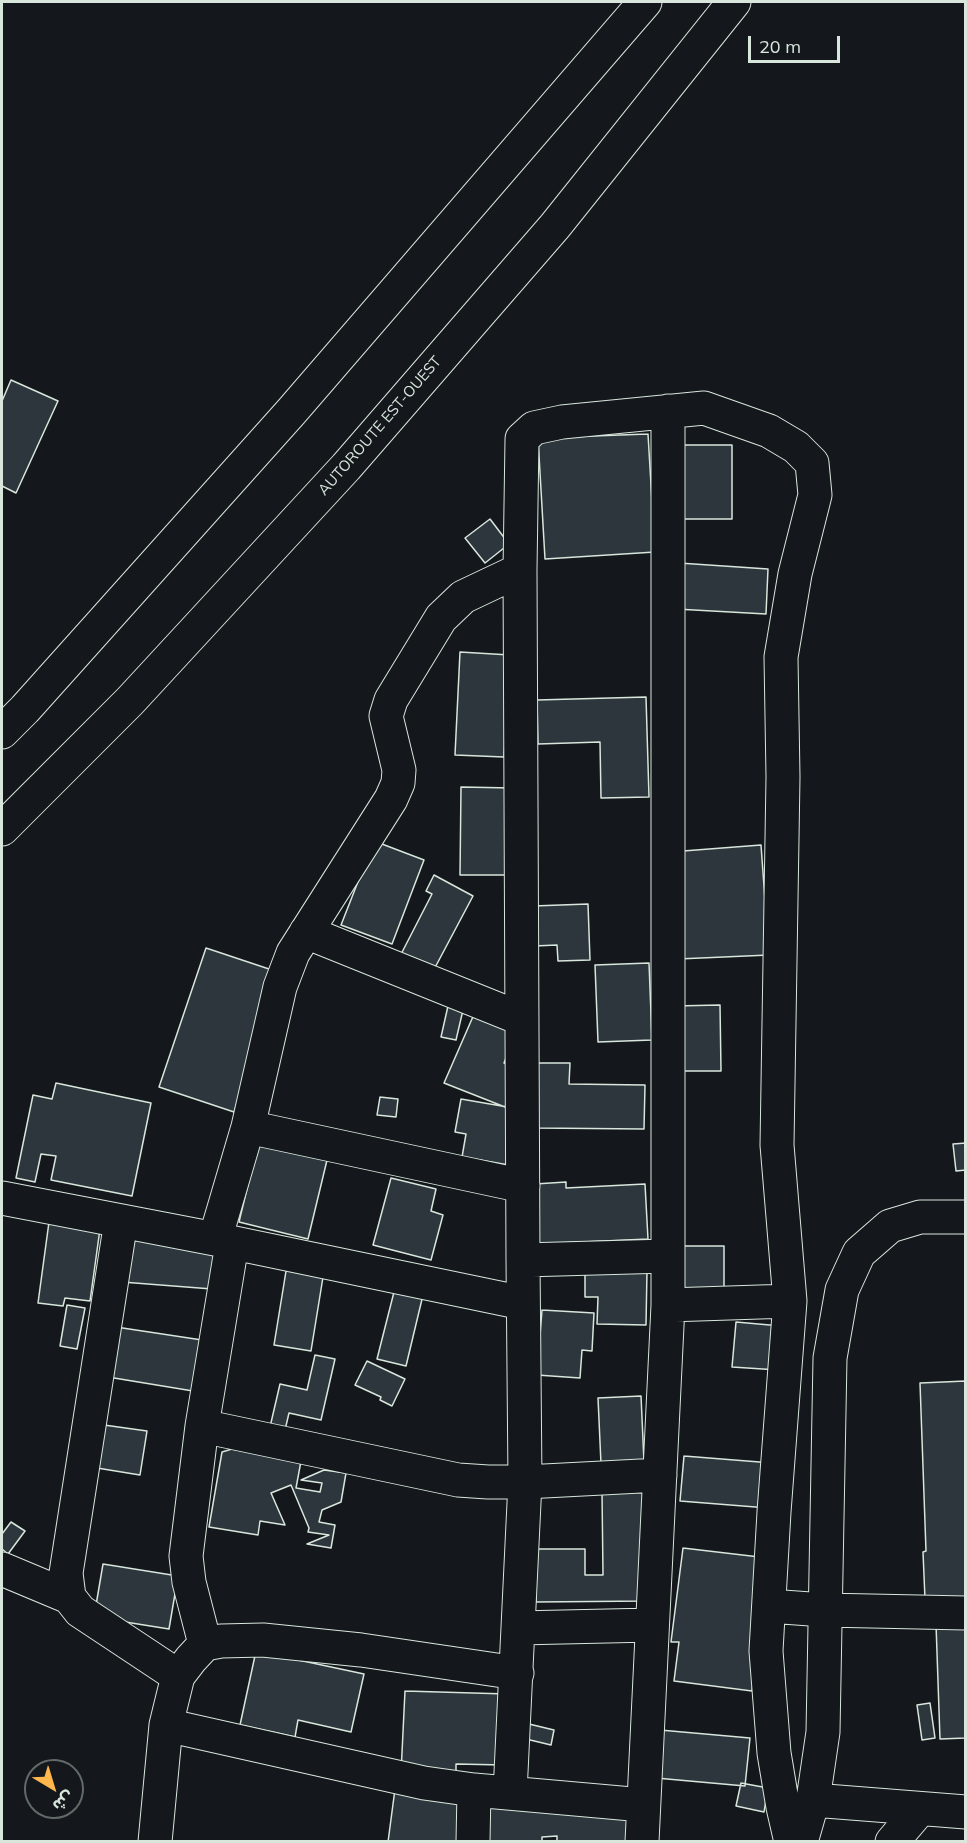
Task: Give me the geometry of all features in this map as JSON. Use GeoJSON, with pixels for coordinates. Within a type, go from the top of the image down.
{"type":"FeatureCollection","features":[{"type":"Feature","properties":{"kind":"main road"},"geometry":{"type":"LineString","coordinates":[[2,732],[291,412],[645,2]]}},
{"type":"Feature","properties":{"kind":"main road","name":"AUTOROUTE EST-OUEST"},"geometry":{"type":"LineString","coordinates":[[2,829],[130,701],[346,467],[555,226],[734,2]]}},
{"type":"Feature","properties":{"kind":"main road"},"geometry":{"type":"LineString","coordinates":[[510,1793],[525,1482],[520,570],[522,439],[534,428],[562,422],[704,408],[769,430],[796,447],[813,463],[815,495],[795,574],[780,657],[783,777],[777,1145],[790,1300],[766,1651],[774,1753],[791,1842]]}},
{"type":"Feature","properties":{"kind":"main road"},"geometry":{"type":"LineString","coordinates":[[642,1842],[668,1305],[668,411]]}},
{"type":"Feature","properties":{"kind":"main road"},"geometry":{"type":"LineString","coordinates":[[206,1644],[189,1582],[186,1556],[224,1241],[279,987],[293,953],[391,799],[398,783],[399,770],[386,716],[391,700],[441,618],[463,597],[520,570]]}},
{"type":"Feature","properties":{"kind":"main road"},"geometry":{"type":"LineString","coordinates":[[306,932],[522,1019]]}},
{"type":"Feature","properties":{"kind":"main road"},"geometry":{"type":"LineString","coordinates":[[248,1127],[523,1186]]}},
{"type":"Feature","properties":{"kind":"main road"},"geometry":{"type":"LineString","coordinates":[[2,1198],[523,1303]]}},
{"type":"Feature","properties":{"kind":"main road"},"geometry":{"type":"LineString","coordinates":[[801,1842],[813,1800],[823,1732],[830,1359],[842,1290],[859,1253],[890,1227],[920,1217],[966,1217]]}},
{"type":"Feature","properties":{"kind":"main road"},"geometry":{"type":"LineString","coordinates":[[69,1597],[66,1573],[121,1221]]}},
{"type":"Feature","properties":{"kind":"main road"},"geometry":{"type":"LineString","coordinates":[[523,1260],[668,1256]]}},
{"type":"Feature","properties":{"kind":"main road"},"geometry":{"type":"LineString","coordinates":[[668,1305],[790,1300]]}},
{"type":"Feature","properties":{"kind":"main road"},"geometry":{"type":"LineString","coordinates":[[202,1426],[458,1480],[525,1482],[660,1475]]}},
{"type":"Feature","properties":{"kind":"main road"},"geometry":{"type":"LineString","coordinates":[[2,1569],[69,1597],[80,1611],[178,1676]]}},
{"type":"Feature","properties":{"kind":"main road"},"geometry":{"type":"LineString","coordinates":[[769,1606],[824,1610],[966,1613]]}},
{"type":"Feature","properties":{"kind":"main road"},"geometry":{"type":"LineString","coordinates":[[518,1628],[652,1625]]}},
{"type":"Feature","properties":{"kind":"main road"},"geometry":{"type":"LineString","coordinates":[[155,1842],[166,1725],[178,1676],[206,1644],[221,1641],[263,1640],[361,1650],[517,1673]]}},
{"type":"Feature","properties":{"kind":"main road"},"geometry":{"type":"LineString","coordinates":[[166,1725],[423,1783],[474,1790],[643,1805]]}},
{"type":"Feature","properties":{"kind":"main road"},"geometry":{"type":"LineString","coordinates":[[473,1842],[474,1790]]}},
{"type":"Feature","properties":{"kind":"main road"},"geometry":{"type":"LineString","coordinates":[[813,1800],[966,1812]]}},
{"type":"Feature","properties":{"kind":"main road"},"geometry":{"type":"LineString","coordinates":[[892,1842],[919,1810]]}},
{"type":"Feature","properties":{"kind":"building"},"geometry":{"type":"Polygon","coordinates":[[[11,380],[58,401],[16,493],[2,486],[2,401],[11,380]]]}},
{"type":"Feature","properties":{"kind":"building"},"geometry":{"type":"Polygon","coordinates":[[[648,434],[655,552],[545,559],[538,438],[648,434]]]}},
{"type":"Feature","properties":{"kind":"building"},"geometry":{"type":"Polygon","coordinates":[[[679,445],[732,445],[732,519],[679,519],[679,445]]]}},
{"type":"Feature","properties":{"kind":"building"},"geometry":{"type":"Polygon","coordinates":[[[490,519],[509,544],[485,563],[465,538],[490,519]]]}},
{"type":"Feature","properties":{"kind":"building"},"geometry":{"type":"Polygon","coordinates":[[[679,563],[768,569],[766,614],[676,609],[679,563]]]}},
{"type":"Feature","properties":{"kind":"building"},"geometry":{"type":"Polygon","coordinates":[[[460,652],[510,655],[504,757],[455,755],[460,652]]]}},
{"type":"Feature","properties":{"kind":"building"},"geometry":{"type":"Polygon","coordinates":[[[646,697],[649,797],[601,798],[600,742],[538,744],[537,700],[646,697]]]}},
{"type":"Feature","properties":{"kind":"building"},"geometry":{"type":"Polygon","coordinates":[[[461,787],[512,788],[511,875],[460,875],[461,787]]]}},
{"type":"Feature","properties":{"kind":"building"},"geometry":{"type":"Polygon","coordinates":[[[374,841],[424,860],[392,944],[341,925],[374,841]]]}},
{"type":"Feature","properties":{"kind":"building"},"geometry":{"type":"Polygon","coordinates":[[[761,845],[769,955],[678,959],[670,852],[761,845]]]}},
{"type":"Feature","properties":{"kind":"building"},"geometry":{"type":"Polygon","coordinates":[[[434,875],[473,896],[430,977],[398,960],[432,894],[426,891],[434,875]]]}},
{"type":"Feature","properties":{"kind":"building"},"geometry":{"type":"Polygon","coordinates":[[[588,904],[590,960],[558,961],[557,945],[534,946],[533,906],[588,904]]]}},
{"type":"Feature","properties":{"kind":"building"},"geometry":{"type":"Polygon","coordinates":[[[206,948],[272,970],[267,1015],[234,1112],[159,1087],[206,948]]]}},
{"type":"Feature","properties":{"kind":"building"},"geometry":{"type":"Polygon","coordinates":[[[649,963],[652,1040],[598,1042],[595,965],[649,963]]]}},
{"type":"Feature","properties":{"kind":"building"},"geometry":{"type":"Polygon","coordinates":[[[720,1005],[721,1071],[676,1071],[674,1006],[720,1005]]]}},
{"type":"Feature","properties":{"kind":"building"},"geometry":{"type":"Polygon","coordinates":[[[448,1006],[463,1010],[456,1040],[441,1037],[448,1006]]]}},
{"type":"Feature","properties":{"kind":"building"},"geometry":{"type":"Polygon","coordinates":[[[475,1012],[517,1030],[504,1063],[521,1071],[505,1107],[444,1083],[475,1012]]]}},
{"type":"Feature","properties":{"kind":"building"},"geometry":{"type":"Polygon","coordinates":[[[536,1063],[570,1063],[569,1084],[645,1085],[644,1129],[535,1128],[536,1063]]]}},
{"type":"Feature","properties":{"kind":"building"},"geometry":{"type":"Polygon","coordinates":[[[56,1083],[151,1103],[132,1196],[51,1180],[56,1156],[41,1154],[35,1182],[16,1178],[33,1095],[52,1099],[56,1083]]]}},
{"type":"Feature","properties":{"kind":"building"},"geometry":{"type":"Polygon","coordinates":[[[380,1097],[398,1099],[396,1117],[377,1115],[380,1097]]]}},
{"type":"Feature","properties":{"kind":"building"},"geometry":{"type":"Polygon","coordinates":[[[461,1099],[519,1109],[509,1165],[462,1157],[466,1134],[455,1132],[461,1099]]]}},
{"type":"Feature","properties":{"kind":"building"},"geometry":{"type":"Polygon","coordinates":[[[259,1139],[328,1156],[308,1239],[239,1222],[259,1139]]]}},
{"type":"Feature","properties":{"kind":"building"},"geometry":{"type":"Polygon","coordinates":[[[966,1143],[966,1170],[956,1171],[953,1144],[966,1143]]]}},
{"type":"Feature","properties":{"kind":"building"},"geometry":{"type":"Polygon","coordinates":[[[391,1178],[436,1189],[431,1211],[443,1215],[431,1260],[373,1245],[391,1178]]]}},
{"type":"Feature","properties":{"kind":"building"},"geometry":{"type":"Polygon","coordinates":[[[566,1182],[566,1188],[645,1184],[648,1239],[538,1244],[535,1184],[566,1182]]]}},
{"type":"Feature","properties":{"kind":"building"},"geometry":{"type":"Polygon","coordinates":[[[49,1222],[100,1229],[90,1301],[65,1298],[63,1306],[38,1303],[49,1222]]]}},
{"type":"Feature","properties":{"kind":"building"},"geometry":{"type":"Polygon","coordinates":[[[127,1231],[216,1238],[212,1289],[122,1282],[127,1231]]]}},
{"type":"Feature","properties":{"kind":"building"},"geometry":{"type":"Polygon","coordinates":[[[677,1246],[724,1246],[724,1291],[677,1291],[677,1246]]]}},
{"type":"Feature","properties":{"kind":"building"},"geometry":{"type":"Polygon","coordinates":[[[287,1265],[324,1271],[311,1351],[274,1345],[287,1265]]]}},
{"type":"Feature","properties":{"kind":"building"},"geometry":{"type":"Polygon","coordinates":[[[585,1270],[647,1271],[646,1325],[597,1324],[598,1297],[585,1297],[585,1270]]]}},
{"type":"Feature","properties":{"kind":"building"},"geometry":{"type":"Polygon","coordinates":[[[395,1288],[423,1295],[406,1366],[377,1359],[395,1288]]]}},
{"type":"Feature","properties":{"kind":"building"},"geometry":{"type":"Polygon","coordinates":[[[67,1305],[85,1308],[77,1349],[60,1346],[67,1305]]]}},
{"type":"Feature","properties":{"kind":"building"},"geometry":{"type":"Polygon","coordinates":[[[542,1310],[594,1313],[592,1351],[582,1350],[580,1378],[537,1375],[542,1310]]]}},
{"type":"Feature","properties":{"kind":"building"},"geometry":{"type":"Polygon","coordinates":[[[736,1322],[781,1326],[778,1370],[732,1367],[736,1322]]]}},
{"type":"Feature","properties":{"kind":"building"},"geometry":{"type":"Polygon","coordinates":[[[116,1327],[202,1340],[193,1391],[108,1377],[116,1327]]]}},
{"type":"Feature","properties":{"kind":"building"},"geometry":{"type":"Polygon","coordinates":[[[315,1355],[335,1359],[321,1420],[289,1413],[285,1430],[270,1427],[280,1384],[307,1390],[315,1355]]]}},
{"type":"Feature","properties":{"kind":"building"},"geometry":{"type":"Polygon","coordinates":[[[367,1361],[405,1379],[392,1406],[380,1400],[381,1397],[355,1385],[367,1361]]]}},
{"type":"Feature","properties":{"kind":"building"},"geometry":{"type":"Polygon","coordinates":[[[966,1381],[966,1598],[925,1599],[923,1552],[926,1551],[920,1383],[966,1381]]]}},
{"type":"Feature","properties":{"kind":"building"},"geometry":{"type":"Polygon","coordinates":[[[641,1396],[644,1462],[601,1464],[598,1398],[641,1396]]]}},
{"type":"Feature","properties":{"kind":"building"},"geometry":{"type":"Polygon","coordinates":[[[104,1425],[147,1431],[140,1475],[97,1468],[104,1425]]]}},
{"type":"Feature","properties":{"kind":"building"},"geometry":{"type":"Polygon","coordinates":[[[232,1449],[301,1461],[296,1488],[320,1492],[322,1483],[301,1480],[324,1470],[346,1473],[341,1502],[322,1510],[319,1522],[335,1525],[331,1548],[307,1544],[329,1535],[308,1532],[309,1528],[291,1485],[271,1493],[285,1525],[260,1521],[258,1535],[209,1527],[222,1452],[232,1449]]]}},
{"type":"Feature","properties":{"kind":"building"},"geometry":{"type":"Polygon","coordinates":[[[684,1456],[772,1463],[768,1508],[680,1501],[684,1456]]]}},
{"type":"Feature","properties":{"kind":"building"},"geometry":{"type":"Polygon","coordinates":[[[646,1491],[647,1601],[536,1602],[536,1549],[585,1549],[585,1575],[603,1575],[602,1492],[646,1491]]]}},
{"type":"Feature","properties":{"kind":"building"},"geometry":{"type":"Polygon","coordinates":[[[11,1522],[25,1531],[8,1554],[2,1549],[2,1534],[11,1522]]]}},
{"type":"Feature","properties":{"kind":"building"},"geometry":{"type":"Polygon","coordinates":[[[683,1548],[768,1558],[752,1691],[674,1681],[679,1642],[671,1642],[683,1548]]]}},
{"type":"Feature","properties":{"kind":"building"},"geometry":{"type":"Polygon","coordinates":[[[103,1564],[178,1576],[169,1629],[94,1617],[103,1564]]]}},
{"type":"Feature","properties":{"kind":"building"},"geometry":{"type":"Polygon","coordinates":[[[966,1623],[966,1738],[940,1739],[936,1624],[966,1623]]]}},
{"type":"Feature","properties":{"kind":"building"},"geometry":{"type":"Polygon","coordinates":[[[256,1651],[364,1674],[351,1732],[298,1720],[295,1737],[240,1725],[256,1651]]]}},
{"type":"Feature","properties":{"kind":"building"},"geometry":{"type":"Polygon","coordinates":[[[405,1691],[507,1694],[504,1765],[456,1764],[456,1775],[401,1773],[405,1691]]]}},
{"type":"Feature","properties":{"kind":"building"},"geometry":{"type":"Polygon","coordinates":[[[930,1703],[935,1738],[922,1740],[917,1705],[930,1703]]]}},
{"type":"Feature","properties":{"kind":"building"},"geometry":{"type":"Polygon","coordinates":[[[529,1724],[554,1730],[551,1745],[526,1739],[529,1724]]]}},
{"type":"Feature","properties":{"kind":"building"},"geometry":{"type":"Polygon","coordinates":[[[660,1730],[750,1738],[745,1786],[656,1778],[660,1730]]]}},
{"type":"Feature","properties":{"kind":"building"},"geometry":{"type":"Polygon","coordinates":[[[741,1783],[768,1788],[764,1812],[736,1806],[741,1783]]]}},
{"type":"Feature","properties":{"kind":"building"},"geometry":{"type":"Polygon","coordinates":[[[395,1789],[465,1799],[459,1842],[388,1842],[395,1789]]]}},
{"type":"Feature","properties":{"kind":"building"},"geometry":{"type":"Polygon","coordinates":[[[629,1807],[629,1842],[557,1842],[557,1836],[542,1837],[542,1842],[481,1842],[481,1808],[629,1807]]]}}]}
